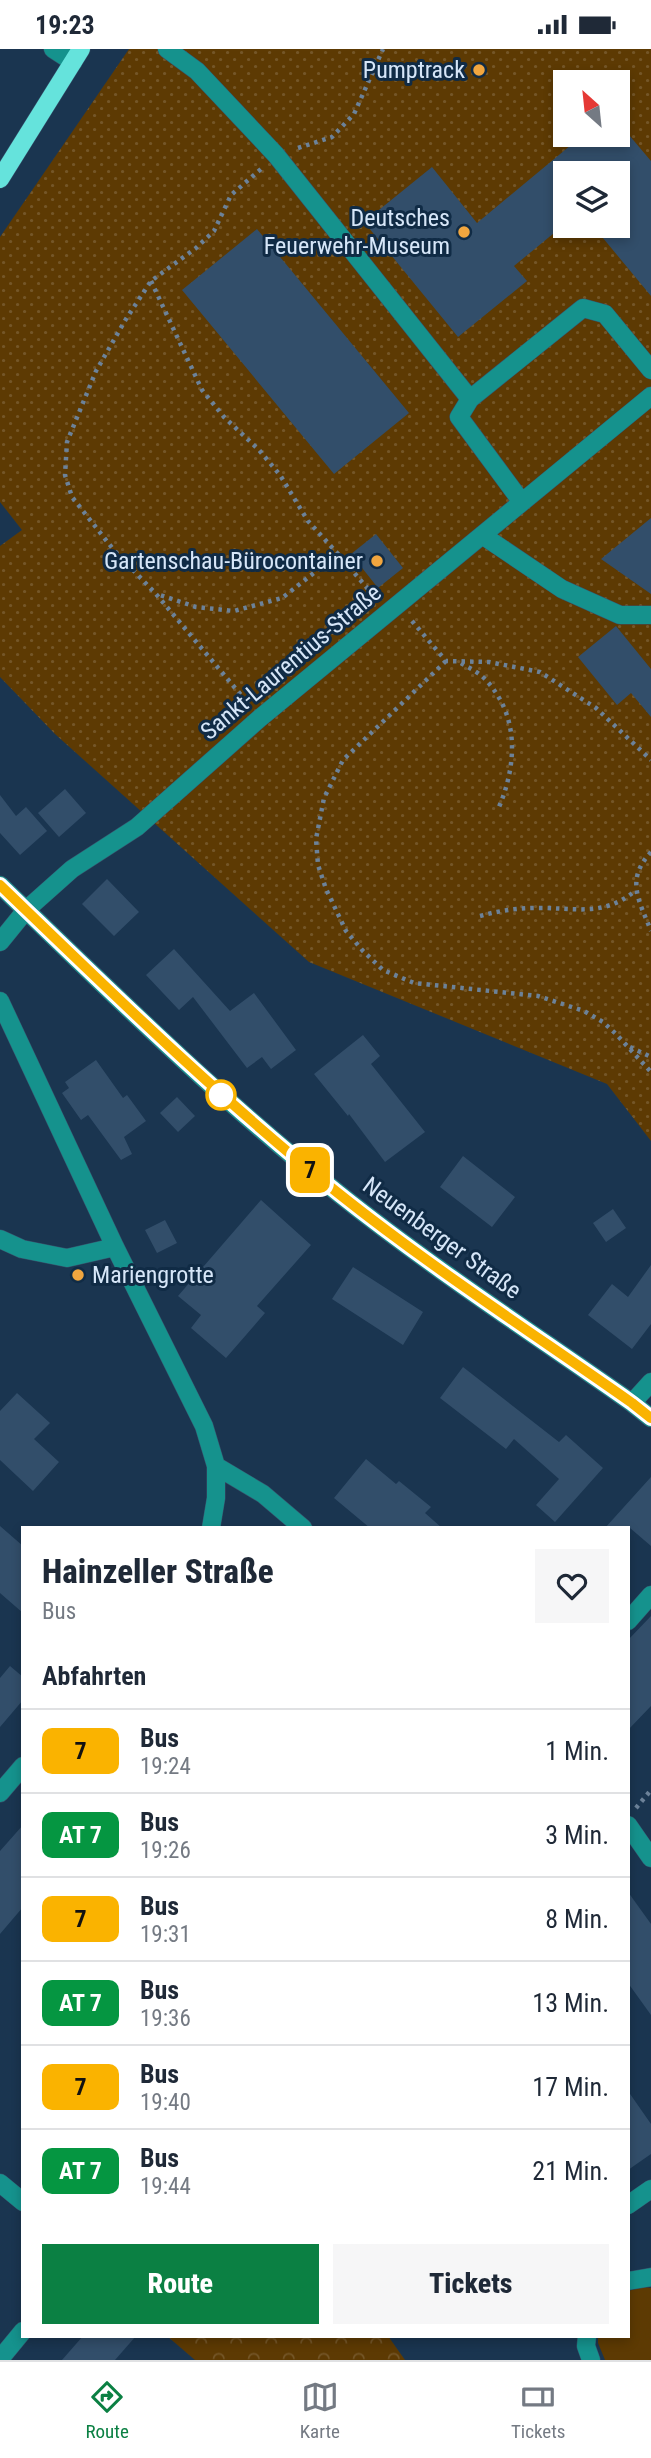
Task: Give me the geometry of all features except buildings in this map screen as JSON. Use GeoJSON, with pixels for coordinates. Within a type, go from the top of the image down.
{"type":"FeatureCollection","features":[{"type":"Feature","properties":{"kind":"main road"},"geometry":{"type":"LineString","coordinates":[[0,179],[77,56]]}},
{"type":"Feature","properties":{"kind":"street"},"geometry":{"type":"LineString","coordinates":[[53,49],[77,56]]}},
{"type":"Feature","properties":{"kind":"street"},"geometry":{"type":"LineString","coordinates":[[167,49],[197,71],[276,155],[470,399]]}},
{"type":"Feature","properties":{"kind":"street"},"geometry":{"type":"LineString","coordinates":[[522,501],[459,417],[470,399],[583,308],[605,314],[651,370]]}},
{"type":"Feature","properties":{"kind":"street","name":"Sankt-Laurentius-Straße"},"geometry":{"type":"LineString","coordinates":[[0,942],[26,910],[72,869],[136,827],[260,718],[396,613],[482,535],[651,396]]}},
{"type":"Feature","properties":{"kind":"street"},"geometry":{"type":"LineString","coordinates":[[482,535],[562,589],[620,615],[651,615]]}},
{"type":"Feature","properties":{"kind":"street","name":"Neuenberger Straße"},"geometry":{"type":"LineString","coordinates":[[0,885],[194,1070],[337,1192],[381,1227],[651,1418]]}},
{"type":"Feature","properties":{"kind":"street"},"geometry":{"type":"LineString","coordinates":[[0,1001],[115,1247],[204,1426],[216,1466],[216,1498],[211,1526]]}},
{"type":"Feature","properties":{"kind":"street"},"geometry":{"type":"LineString","coordinates":[[0,1239],[22,1249],[67,1258],[115,1247]]}},
{"type":"Feature","properties":{"kind":"street"},"geometry":{"type":"LineString","coordinates":[[632,1403],[651,1382]]}},
{"type":"Feature","properties":{"kind":"street"},"geometry":{"type":"LineString","coordinates":[[216,1466],[263,1494],[301,1526]]}},
{"type":"Feature","properties":{"kind":"street"},"geometry":{"type":"LineString","coordinates":[[630,1619],[651,1595]]}},
{"type":"Feature","properties":{"kind":"street"},"geometry":{"type":"LineString","coordinates":[[0,1793],[21,1768]]}},
{"type":"Feature","properties":{"kind":"street"},"geometry":{"type":"LineString","coordinates":[[630,1828],[651,1858]]}},
{"type":"Feature","properties":{"kind":"street"},"geometry":{"type":"LineString","coordinates":[[0,2183],[21,2200]]}},
{"type":"Feature","properties":{"kind":"street"},"geometry":{"type":"LineString","coordinates":[[630,2204],[651,2189]]}},
{"type":"Feature","properties":{"kind":"street"},"geometry":{"type":"LineString","coordinates":[[0,2359],[21,2333]]}},
{"type":"Feature","properties":{"kind":"street"},"geometry":{"type":"LineString","coordinates":[[587,2338],[586,2346],[591,2360]]}},
{"type":"Feature","properties":{"kind":"path"},"geometry":{"type":"LineString","coordinates":[[260,718],[156,594],[113,549],[72,497],[65,475],[66,442],[96,371],[151,281],[196,248],[214,231],[231,195],[276,155],[332,137],[354,114],[383,49]]}},
{"type":"Feature","properties":{"kind":"path"},"geometry":{"type":"LineString","coordinates":[[151,281],[177,331],[202,390],[280,475],[308,521],[446,661],[489,662],[540,672],[596,708],[651,760]]}},
{"type":"Feature","properties":{"kind":"path"},"geometry":{"type":"LineString","coordinates":[[156,594],[196,607],[234,611],[282,598],[338,554]]}},
{"type":"Feature","properties":{"kind":"path"},"geometry":{"type":"LineString","coordinates":[[446,661],[343,760],[324,798],[316,839],[318,865],[346,931],[383,970],[414,983],[538,996],[584,1011],[603,1022],[651,1072]]}},
{"type":"Feature","properties":{"kind":"path"},"geometry":{"type":"LineString","coordinates":[[461,662],[483,676],[495,691],[513,736],[509,783],[499,807]]}},
{"type":"Feature","properties":{"kind":"path"},"geometry":{"type":"LineString","coordinates":[[651,852],[644,859],[637,874],[635,891],[651,931]]}},
{"type":"Feature","properties":{"kind":"path"},"geometry":{"type":"LineString","coordinates":[[480,916],[535,908],[580,911],[602,909],[635,891]]}},
{"type":"Feature","properties":{"kind":"path"},"geometry":{"type":"LineString","coordinates":[[628,1046],[651,1057]]}},
{"type":"Feature","properties":{"kind":"path"},"geometry":{"type":"LineString","coordinates":[[630,1814],[651,1790]]}},
{"type":"Feature","properties":{"kind":"green space"},"geometry":{"type":"Polygon","coordinates":[[[129,49],[651,49],[651,1141],[607,1084],[309,962],[55,734],[0,677],[0,546],[22,530],[0,502],[0,237],[129,49]]]}},
{"type":"Feature","properties":{"kind":"green space"},"geometry":{"type":"Polygon","coordinates":[[[651,2288],[651,2360],[605,2360],[598,2338],[630,2338],[630,2290],[651,2288]]]}},
{"type":"Feature","properties":{"kind":"green space"},"geometry":{"type":"Polygon","coordinates":[[[169,2338],[389,2338],[405,2360],[195,2360],[169,2338]]]}},
{"type":"Feature","properties":{"kind":"bus line","name":"7"},"geometry":{"type":"LineString","coordinates":[[0,885],[220,1095],[337,1192],[381,1227],[651,1418]]}},
{"type":"Feature","properties":{"kind":"place","name":"Pumptrack"},"geometry":{"type":"Point","coordinates":[479,70]}},
{"type":"Feature","properties":{"kind":"place","name":"Deutsches Feuerwehr-Museum"},"geometry":{"type":"Point","coordinates":[464,232]}},
{"type":"Feature","properties":{"kind":"place","name":"Gartenschau-Bürocontainer"},"geometry":{"type":"Point","coordinates":[377,561]}},
{"type":"Feature","properties":{"kind":"place","name":"Mariengrotte"},"geometry":{"type":"Point","coordinates":[78,1275]}}]}
